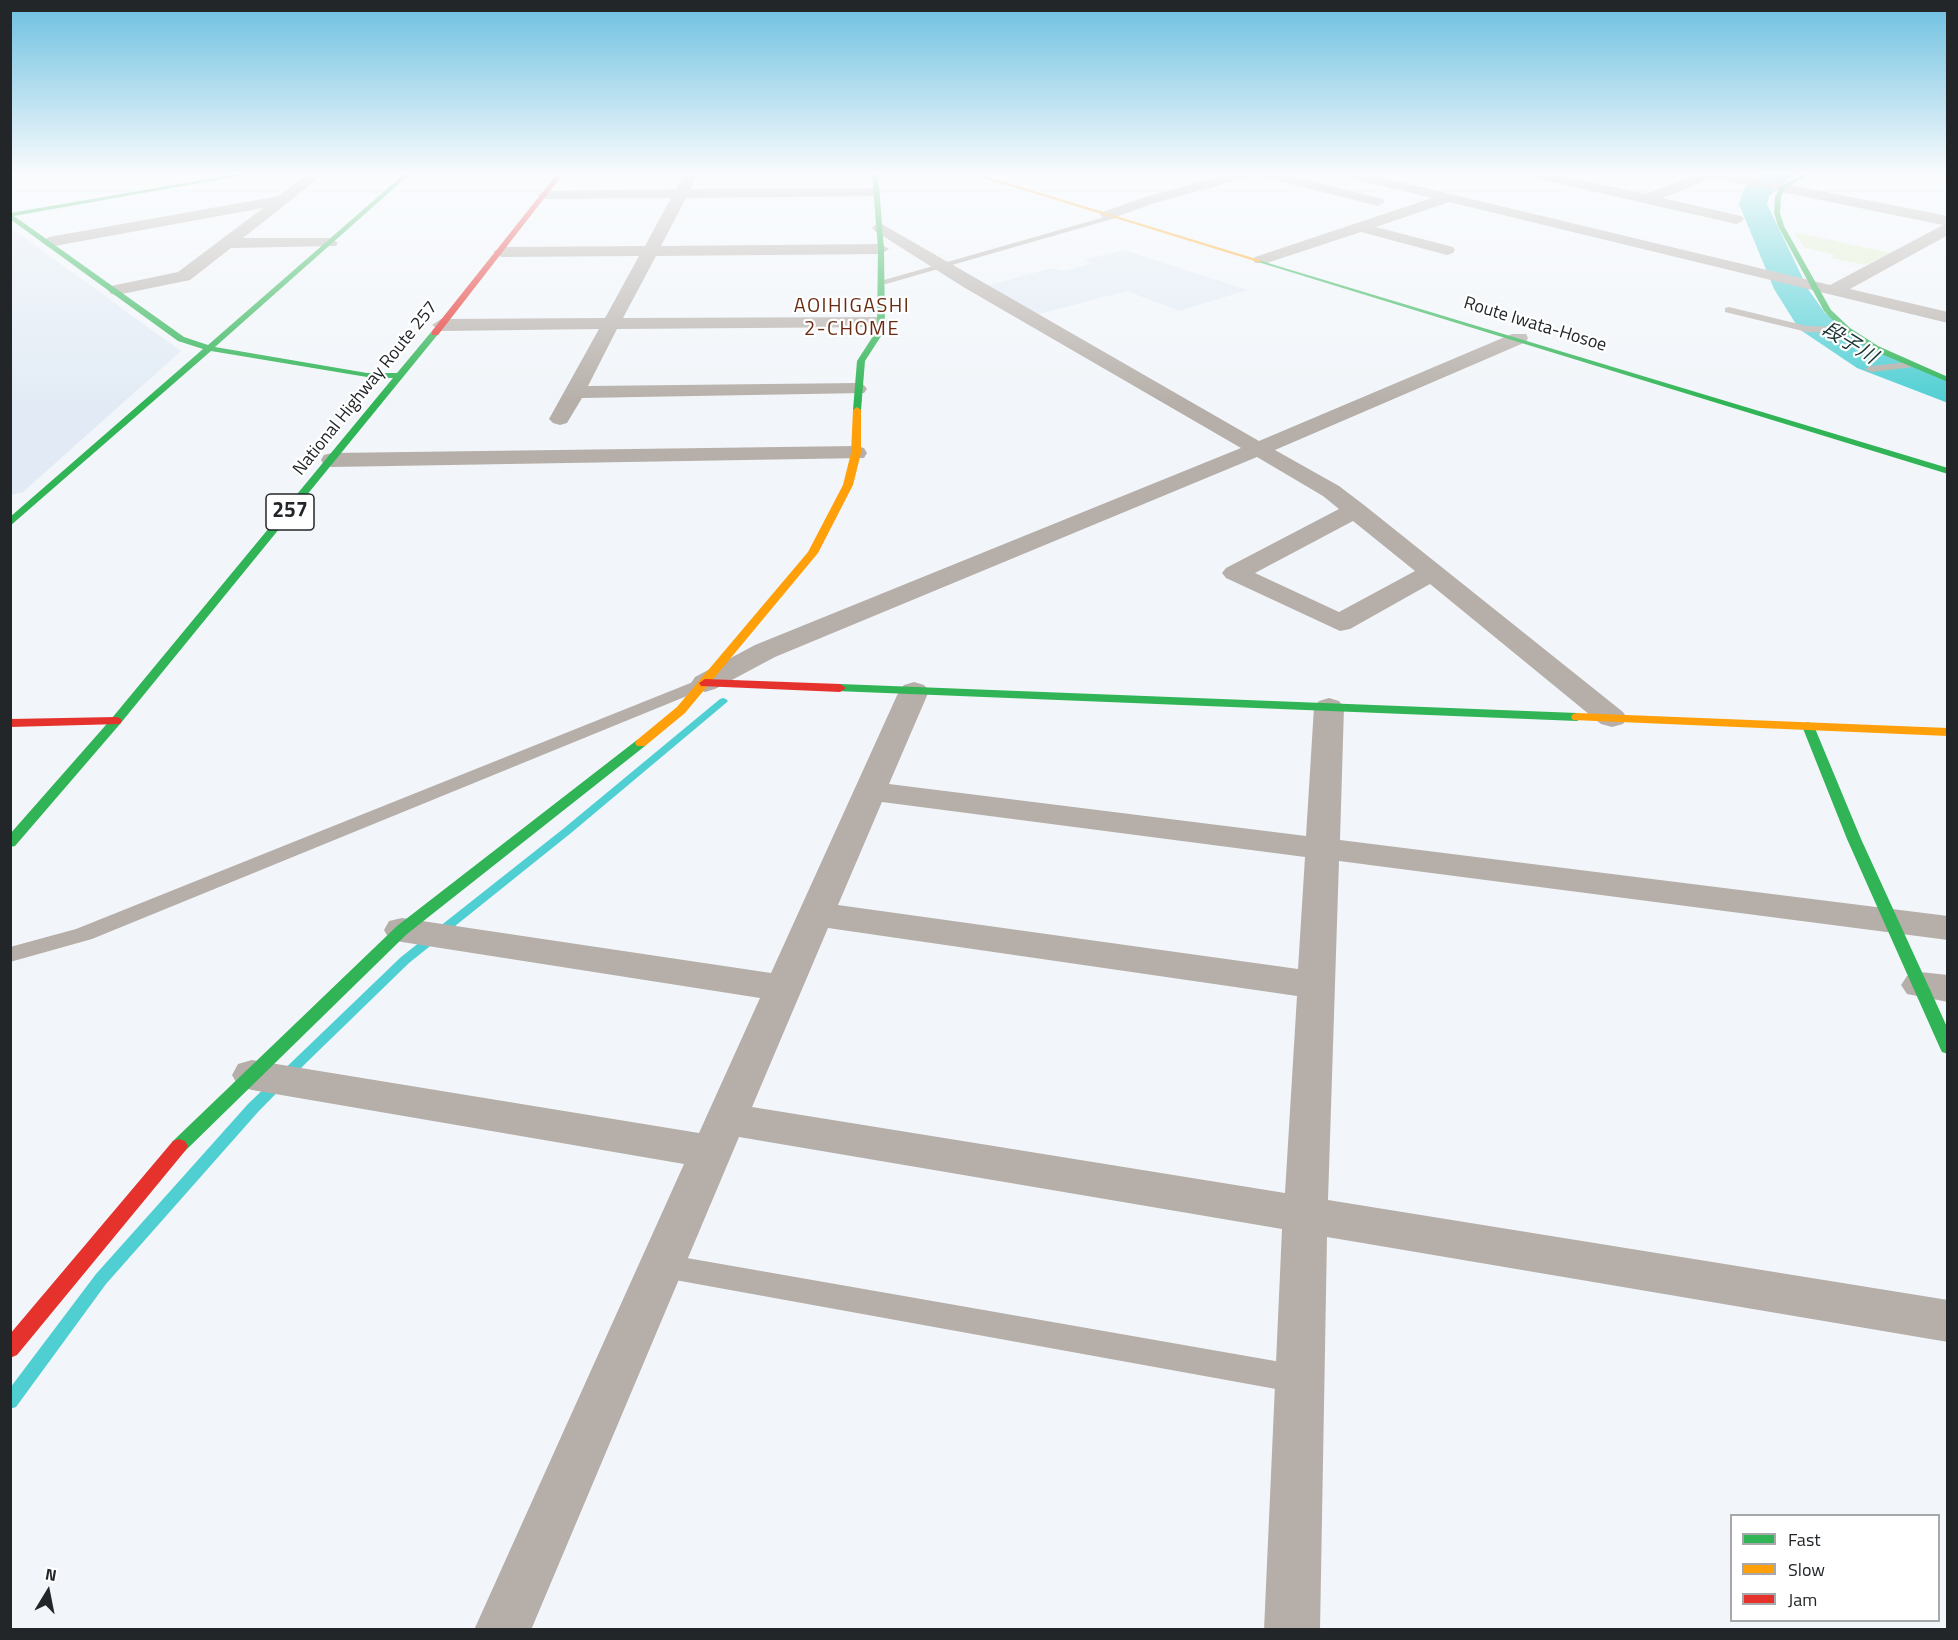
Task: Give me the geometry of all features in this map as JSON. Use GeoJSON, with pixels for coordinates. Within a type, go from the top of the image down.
{"type":"FeatureCollection","features":[{"type":"Feature","properties":{"kind":"main road"},"geometry":{"type":"LineString","coordinates":[[61,251],[181,339],[208,348],[367,375],[400,376]]}},
{"type":"Feature","properties":{"kind":"main road"},"geometry":{"type":"LineString","coordinates":[[10,524],[321,251]]}},
{"type":"Feature","properties":{"kind":"main road"},"geometry":{"type":"LineString","coordinates":[[10,1349],[180,1144],[272,1079],[424,934],[573,798],[681,710],[813,553],[848,485],[856,453],[857,388],[861,361],[881,330],[881,251]]}},
{"type":"Feature","properties":{"kind":"main road","name":"Route Iwata-Hosoe"},"geometry":{"type":"LineString","coordinates":[[1229,251],[1947,471]]}},
{"type":"Feature","properties":{"kind":"main road"},"geometry":{"type":"LineString","coordinates":[[1794,251],[1840,330],[1902,365],[1947,380]]}},
{"type":"Feature","properties":{"kind":"main road","name":"National Highway Route 257"},"geometry":{"type":"LineString","coordinates":[[10,843],[116,721],[501,252]]}},
{"type":"Feature","properties":{"kind":"main road"},"geometry":{"type":"LineString","coordinates":[[705,682],[1947,732]]}},
{"type":"Feature","properties":{"kind":"main road"},"geometry":{"type":"LineString","coordinates":[[10,723],[116,721]]}},
{"type":"Feature","properties":{"kind":"main road"},"geometry":{"type":"LineString","coordinates":[[1808,726],[1891,921],[1934,987],[1947,1048]]}},
{"type":"Feature","properties":{"kind":"street"},"geometry":{"type":"LineString","coordinates":[[117,290],[184,276],[218,251]]}},
{"type":"Feature","properties":{"kind":"street"},"geometry":{"type":"LineString","coordinates":[[560,419],[652,251]]}},
{"type":"Feature","properties":{"kind":"street"},"geometry":{"type":"LineString","coordinates":[[501,252],[660,251]]}},
{"type":"Feature","properties":{"kind":"street"},"geometry":{"type":"LineString","coordinates":[[909,251],[939,264],[1258,449],[1308,475],[1356,510],[1612,718]]}},
{"type":"Feature","properties":{"kind":"street"},"geometry":{"type":"LineString","coordinates":[[1261,260],[1289,251]]}},
{"type":"Feature","properties":{"kind":"street"},"geometry":{"type":"LineString","coordinates":[[1667,251],[1947,318]]}},
{"type":"Feature","properties":{"kind":"street"},"geometry":{"type":"LineString","coordinates":[[1813,285],[1838,289],[1907,251]]}},
{"type":"Feature","properties":{"kind":"street"},"geometry":{"type":"LineString","coordinates":[[441,325],[881,322]]}},
{"type":"Feature","properties":{"kind":"street"},"geometry":{"type":"LineString","coordinates":[[705,682],[765,651],[1258,449],[1519,338]]}},
{"type":"Feature","properties":{"kind":"street"},"geometry":{"type":"LineString","coordinates":[[574,392],[857,388]]}},
{"type":"Feature","properties":{"kind":"street"},"geometry":{"type":"LineString","coordinates":[[332,460],[856,453]]}},
{"type":"Feature","properties":{"kind":"street"},"geometry":{"type":"LineString","coordinates":[[1356,510],[1235,573],[1340,624],[1432,572]]}},
{"type":"Feature","properties":{"kind":"street"},"geometry":{"type":"LineString","coordinates":[[502,1629],[664,1266],[914,691]]}},
{"type":"Feature","properties":{"kind":"street"},"geometry":{"type":"LineString","coordinates":[[1292,1629],[1305,1215],[1329,707]]}},
{"type":"Feature","properties":{"kind":"street"},"geometry":{"type":"LineString","coordinates":[[871,791],[1947,928]]}},
{"type":"Feature","properties":{"kind":"street"},"geometry":{"type":"LineString","coordinates":[[816,914],[1315,985]]}},
{"type":"Feature","properties":{"kind":"street"},"geometry":{"type":"LineString","coordinates":[[424,934],[783,988]]}},
{"type":"Feature","properties":{"kind":"street"},"geometry":{"type":"LineString","coordinates":[[272,1079],[720,1135],[1305,1215],[1947,1321]]}},
{"type":"Feature","properties":{"kind":"lane"},"geometry":{"type":"LineString","coordinates":[[882,282],[988,251]]}},
{"type":"Feature","properties":{"kind":"lane"},"geometry":{"type":"LineString","coordinates":[[1729,310],[1807,329],[1840,330]]}},
{"type":"Feature","properties":{"kind":"lane"},"geometry":{"type":"LineString","coordinates":[[1873,369],[1902,365]]}},
{"type":"Feature","properties":{"kind":"lane"},"geometry":{"type":"LineString","coordinates":[[10,955],[84,934],[705,682]]}},
{"type":"Feature","properties":{"kind":"lane"},"geometry":{"type":"LineString","coordinates":[[664,1266],[1299,1379]]}},
{"type":"Feature","properties":{"kind":"shaded area"},"geometry":{"type":"Polygon","coordinates":[[[11,251],[42,251],[181,351],[23,492],[11,495],[11,251]]]}},
{"type":"Feature","properties":{"kind":"shaded area"},"geometry":{"type":"Polygon","coordinates":[[[1126,251],[1248,290],[1179,311],[1127,291],[1035,315],[986,286],[1052,268],[1063,271],[1092,263],[1084,260],[1126,251]]]}},
{"type":"Feature","properties":{"kind":"green space"},"geometry":{"type":"Polygon","coordinates":[[[1818,251],[1880,251],[1891,253],[1865,265],[1831,258],[1835,255],[1818,251]]]}},
{"type":"Feature","properties":{"kind":"waterway","name":"段子川"},"geometry":{"type":"LineString","coordinates":[[1774,251],[1791,289],[1812,321],[1834,338],[1870,360],[1948,391]]}},
{"type":"Feature","properties":{"kind":"waterway"},"geometry":{"type":"LineString","coordinates":[[10,1402],[101,1279],[253,1108],[299,1062],[405,960],[567,831],[723,701]]}},
{"type":"Feature","properties":{"kind":"traffic: fast"},"geometry":{"type":"LineString","coordinates":[[58,251],[181,339],[208,348],[270,359],[367,375],[400,376]]}},
{"type":"Feature","properties":{"kind":"traffic: fast"},"geometry":{"type":"LineString","coordinates":[[10,523],[320,251]]}},
{"type":"Feature","properties":{"kind":"traffic: fast"},"geometry":{"type":"LineString","coordinates":[[857,410],[861,361],[881,330],[881,251]]}},
{"type":"Feature","properties":{"kind":"traffic: fast"},"geometry":{"type":"LineString","coordinates":[[1795,251],[1828,311],[1847,330],[1875,348],[1948,380]]}},
{"type":"Feature","properties":{"kind":"traffic: fast"},"geometry":{"type":"LineString","coordinates":[[1260,261],[1948,471]]}},
{"type":"Feature","properties":{"kind":"traffic: fast"},"geometry":{"type":"LineString","coordinates":[[10,843],[116,721],[435,333]]}},
{"type":"Feature","properties":{"kind":"traffic: fast"},"geometry":{"type":"LineString","coordinates":[[840,688],[1577,717]]}},
{"type":"Feature","properties":{"kind":"traffic: fast"},"geometry":{"type":"LineString","coordinates":[[1808,726],[1854,839],[1948,1048]]}},
{"type":"Feature","properties":{"kind":"traffic: fast"},"geometry":{"type":"LineString","coordinates":[[179,1146],[402,930],[641,743]]}},
{"type":"Feature","properties":{"kind":"traffic: slow"},"geometry":{"type":"LineString","coordinates":[[1226,251],[1260,261]]}},
{"type":"Feature","properties":{"kind":"traffic: slow"},"geometry":{"type":"LineString","coordinates":[[641,743],[681,710],[813,553],[848,485],[856,453],[857,410]]}},
{"type":"Feature","properties":{"kind":"traffic: slow"},"geometry":{"type":"LineString","coordinates":[[1577,717],[1948,732]]}},
{"type":"Feature","properties":{"kind":"traffic: jam"},"geometry":{"type":"LineString","coordinates":[[435,333],[500,251]]}},
{"type":"Feature","properties":{"kind":"traffic: jam"},"geometry":{"type":"LineString","coordinates":[[705,683],[840,688]]}},
{"type":"Feature","properties":{"kind":"traffic: jam"},"geometry":{"type":"LineString","coordinates":[[10,723],[116,721]]}},
{"type":"Feature","properties":{"kind":"traffic: jam"},"geometry":{"type":"LineString","coordinates":[[10,1349],[179,1146]]}},
{"type":"Feature","properties":{"kind":"district","name":"AOIHIGASHI 2-CHOME"},"geometry":{"type":"Point","coordinates":[852,318]}}]}
